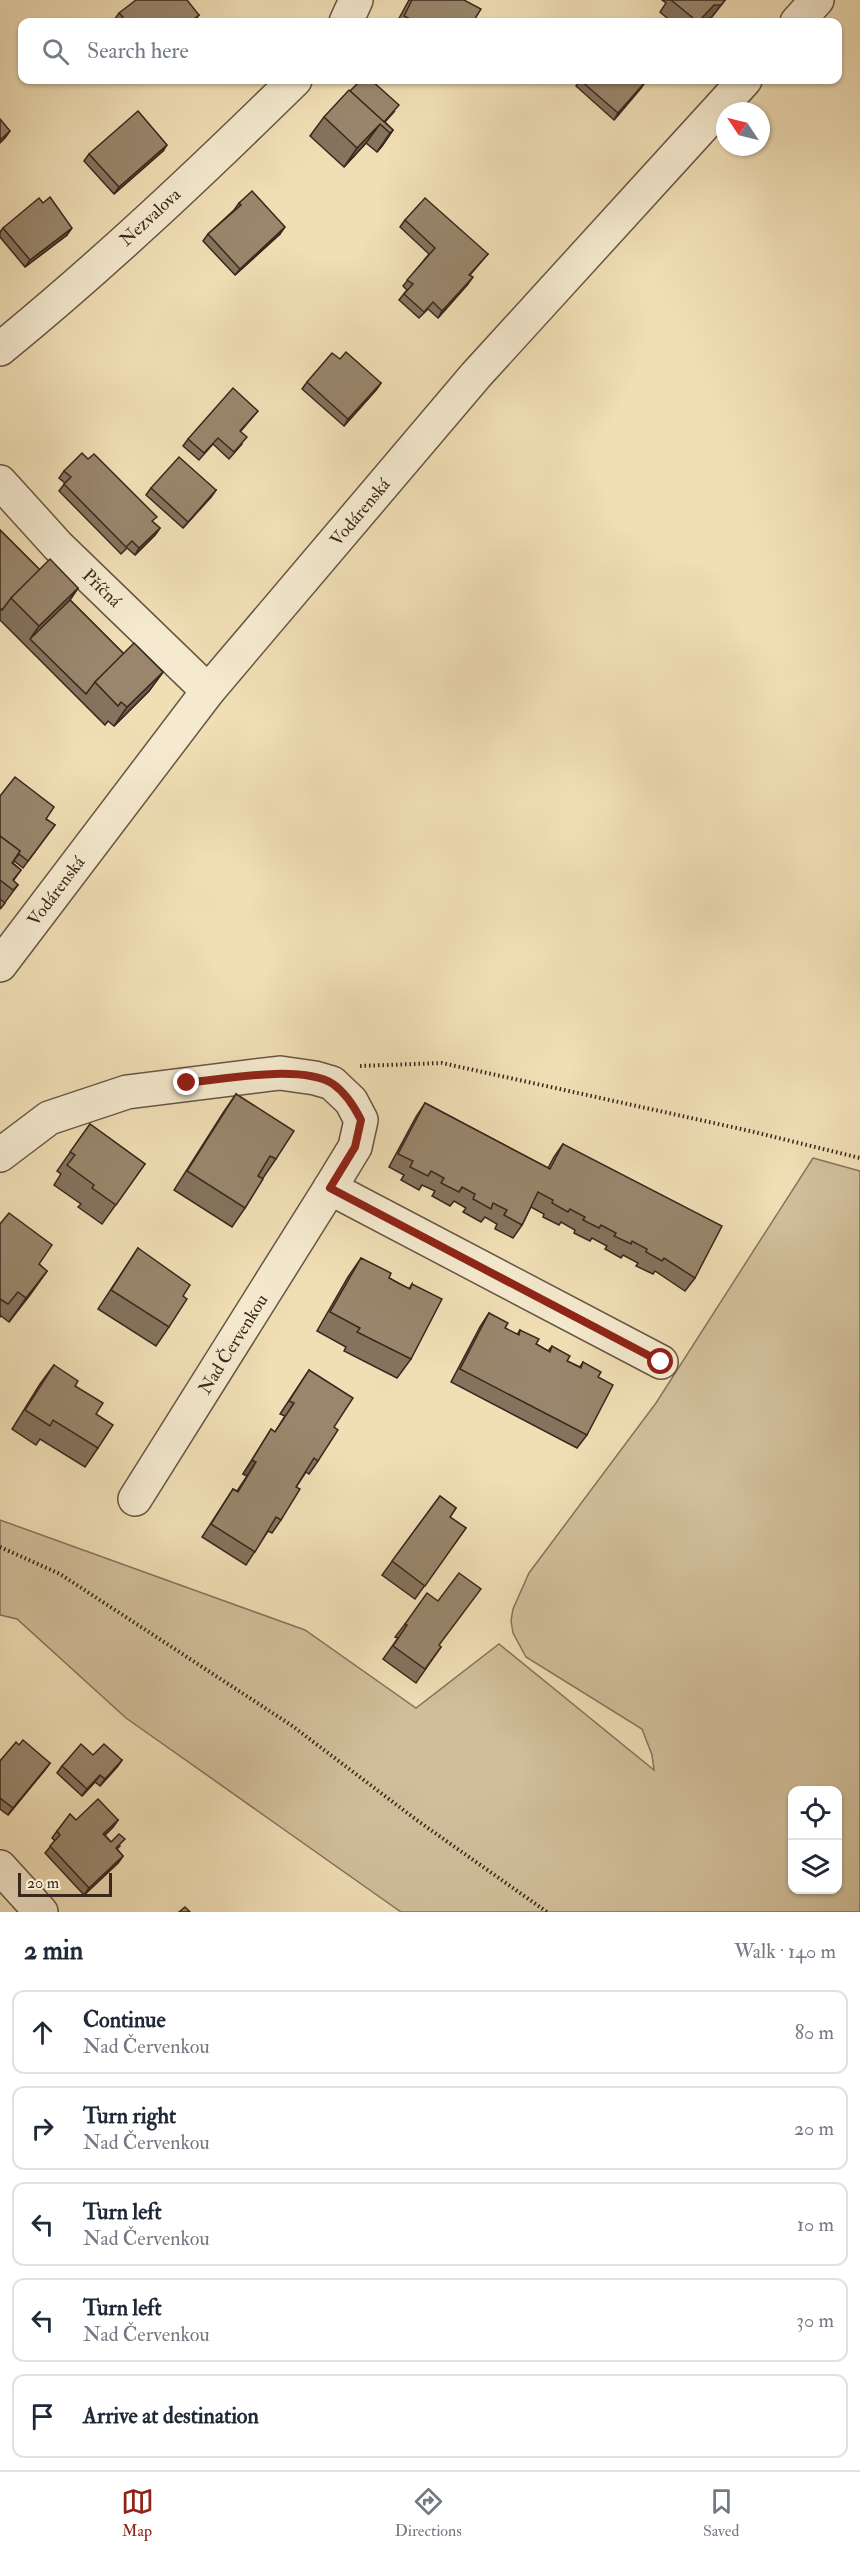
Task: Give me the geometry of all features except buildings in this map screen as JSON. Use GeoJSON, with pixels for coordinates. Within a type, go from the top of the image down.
{"type":"FeatureCollection","features":[{"type":"Feature","properties":{"kind":"street"},"geometry":{"type":"LineString","coordinates":[[348,18],[356,0]]}},
{"type":"Feature","properties":{"kind":"street"},"geometry":{"type":"LineString","coordinates":[[801,18],[817,0]]}},
{"type":"Feature","properties":{"kind":"street","name":"Nezvalova"},"geometry":{"type":"LineString","coordinates":[[0,349],[61,300],[291,84]]}},
{"type":"Feature","properties":{"kind":"street","name":"Vodárenská"},"geometry":{"type":"LineString","coordinates":[[0,965],[208,691],[476,375],[741,84]]}},
{"type":"Feature","properties":{"kind":"street","name":"Příčná"},"geometry":{"type":"LineString","coordinates":[[0,482],[58,546],[208,691]]}},
{"type":"Feature","properties":{"kind":"street"},"geometry":{"type":"LineString","coordinates":[[0,1155],[49,1118],[127,1092],[280,1073],[332,1083]]}},
{"type":"Feature","properties":{"kind":"street","name":"Nad Červenkou"},"geometry":{"type":"LineString","coordinates":[[135,1499],[355,1147],[361,1120],[351,1101],[332,1083]]}},
{"type":"Feature","properties":{"kind":"street"},"geometry":{"type":"LineString","coordinates":[[330,1188],[661,1362]]}},
{"type":"Feature","properties":{"kind":"street"},"geometry":{"type":"LineString","coordinates":[[0,1867],[41,1912]]}},
{"type":"Feature","properties":{"kind":"path"},"geometry":{"type":"LineString","coordinates":[[332,1083],[356,1066],[442,1063],[717,1123],[860,1158]]}},
{"type":"Feature","properties":{"kind":"path"},"geometry":{"type":"LineString","coordinates":[[0,1547],[60,1574],[291,1725],[418,1821],[547,1912]]}},
{"type":"Feature","properties":{"kind":"shaded area"},"geometry":{"type":"Polygon","coordinates":[[[813,1158],[860,1171],[860,1912],[401,1912],[126,1718],[17,1619],[0,1615],[0,1520],[305,1630],[416,1708],[499,1644],[654,1770],[652,1755],[642,1729],[526,1657],[513,1633],[511,1621],[513,1609],[529,1573],[656,1403],[813,1158]]]}},
{"type":"Feature","properties":{"kind":"route"},"geometry":{"type":"LineString","coordinates":[[187,1083],[280,1073],[332,1083],[351,1101],[361,1120],[355,1147],[330,1188],[661,1362]]}}]}
